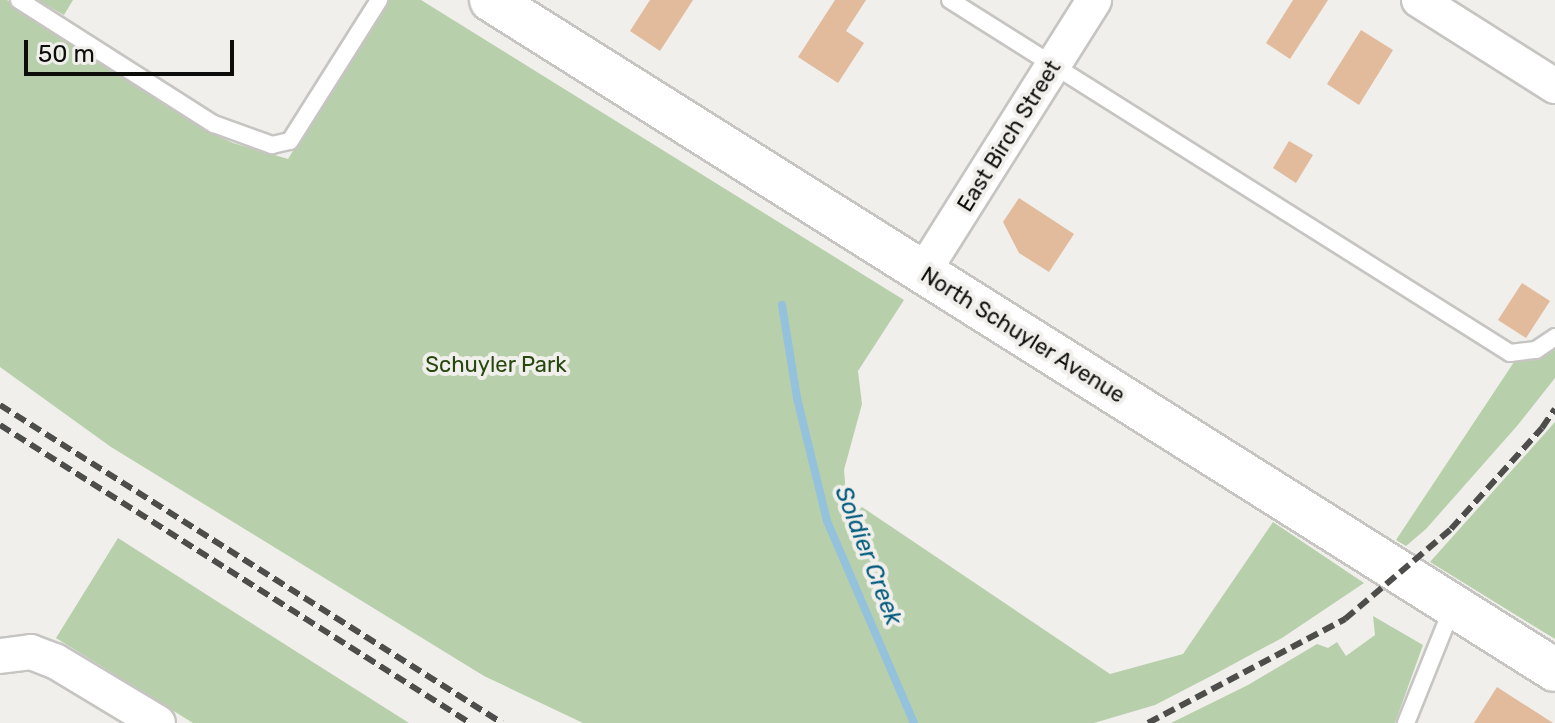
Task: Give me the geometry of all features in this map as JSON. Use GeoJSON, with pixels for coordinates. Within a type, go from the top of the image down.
{"type":"FeatureCollection","features":[{"type":"Feature","properties":{"kind":"street","name":"North Schuyler Avenue"},"geometry":{"type":"LineString","coordinates":[[491,0],[1555,670]]}},
{"type":"Feature","properties":{"kind":"street","name":"East Birch Street"},"geometry":{"type":"LineString","coordinates":[[923,272],[1094,0]]}},
{"type":"Feature","properties":{"kind":"street"},"geometry":{"type":"LineString","coordinates":[[1419,0],[1555,86]]}},
{"type":"Feature","properties":{"kind":"street"},"geometry":{"type":"LineString","coordinates":[[0,656],[31,652],[55,661],[158,723]]}},
{"type":"Feature","properties":{"kind":"lane"},"geometry":{"type":"LineString","coordinates":[[19,0],[214,124],[272,145],[290,141],[379,0]]}},
{"type":"Feature","properties":{"kind":"lane"},"geometry":{"type":"LineString","coordinates":[[950,0],[1510,353],[1536,350],[1555,337]]}},
{"type":"Feature","properties":{"kind":"lane"},"geometry":{"type":"LineString","coordinates":[[1406,723],[1453,606]]}},
{"type":"Feature","properties":{"kind":"green space","name":"Schuyler Park"},"geometry":{"type":"Polygon","coordinates":[[[0,0],[7,0],[202,128],[233,143],[288,159],[386,0],[421,0],[904,300],[858,371],[862,404],[844,470],[847,506],[852,516],[862,507],[1110,674],[1183,654],[1273,522],[1364,583],[1282,638],[1215,674],[1155,705],[1094,723],[583,723],[484,676],[111,447],[0,367],[0,0]]]}},
{"type":"Feature","properties":{"kind":"green space"},"geometry":{"type":"Polygon","coordinates":[[[37,0],[73,0],[64,15],[37,0]]]}},
{"type":"Feature","properties":{"kind":"green space"},"geometry":{"type":"Polygon","coordinates":[[[1555,349],[1555,378],[1517,426],[1426,529],[1406,546],[1396,540],[1514,362],[1536,360],[1555,349]]]}},
{"type":"Feature","properties":{"kind":"green space"},"geometry":{"type":"Polygon","coordinates":[[[1555,422],[1555,639],[1430,562],[1555,422]]]}},
{"type":"Feature","properties":{"kind":"green space"},"geometry":{"type":"Polygon","coordinates":[[[118,538],[409,723],[193,723],[56,638],[118,538]]]}},
{"type":"Feature","properties":{"kind":"green space"},"geometry":{"type":"Polygon","coordinates":[[[1373,616],[1423,645],[1395,723],[1171,723],[1248,685],[1317,644],[1328,648],[1337,642],[1346,656],[1375,635],[1373,616]]]}},
{"type":"Feature","properties":{"kind":"building"},"geometry":{"type":"Polygon","coordinates":[[[650,0],[693,0],[660,51],[630,31],[650,0]]]}},
{"type":"Feature","properties":{"kind":"building"},"geometry":{"type":"Polygon","coordinates":[[[835,0],[866,0],[846,31],[864,43],[838,83],[798,57],[835,0]]]}},
{"type":"Feature","properties":{"kind":"building"},"geometry":{"type":"Polygon","coordinates":[[[1293,0],[1328,0],[1290,59],[1266,43],[1293,0]]]}},
{"type":"Feature","properties":{"kind":"building"},"geometry":{"type":"Polygon","coordinates":[[[1361,30],[1393,50],[1359,105],[1327,84],[1361,30]]]}},
{"type":"Feature","properties":{"kind":"building"},"geometry":{"type":"Polygon","coordinates":[[[1289,141],[1313,155],[1296,183],[1273,168],[1289,141]]]}},
{"type":"Feature","properties":{"kind":"building"},"geometry":{"type":"Polygon","coordinates":[[[1019,198],[1074,234],[1049,272],[1019,253],[1003,222],[1019,198]]]}},
{"type":"Feature","properties":{"kind":"building"},"geometry":{"type":"Polygon","coordinates":[[[1522,283],[1550,301],[1526,338],[1498,320],[1522,283]]]}},
{"type":"Feature","properties":{"kind":"building"},"geometry":{"type":"Polygon","coordinates":[[[1497,687],[1553,723],[1474,723],[1497,687]]]}},
{"type":"Feature","properties":{"kind":"waterway","name":"Soldier Creek"},"geometry":{"type":"LineString","coordinates":[[782,305],[797,398],[827,521],[914,723]]}},
{"type":"Feature","properties":{"kind":"railway"},"geometry":{"type":"LineString","coordinates":[[0,405],[502,723]]}},
{"type":"Feature","properties":{"kind":"railway"},"geometry":{"type":"LineString","coordinates":[[1148,723],[1345,619],[1451,529],[1542,428],[1555,409]]}},
{"type":"Feature","properties":{"kind":"railway"},"geometry":{"type":"LineString","coordinates":[[0,425],[470,723]]}}]}
